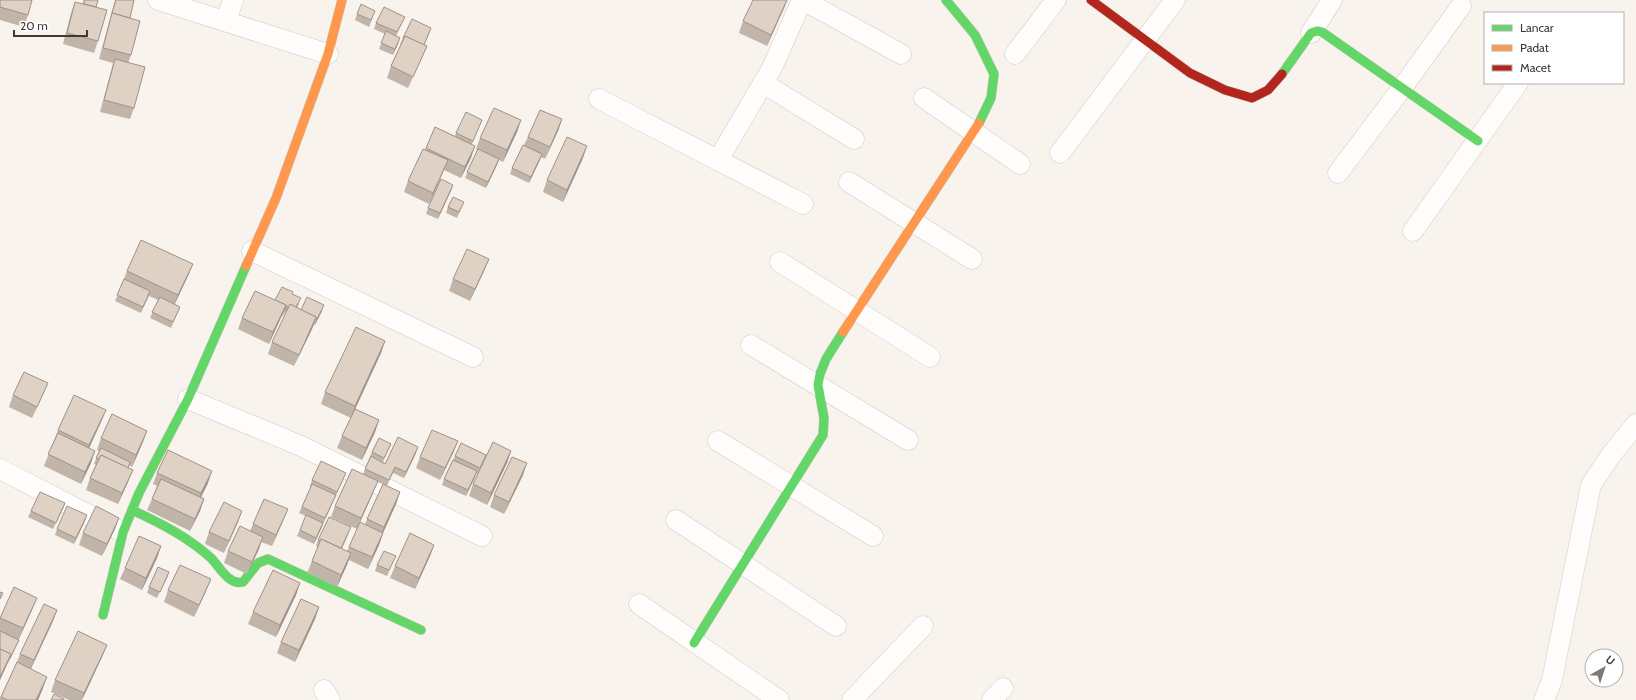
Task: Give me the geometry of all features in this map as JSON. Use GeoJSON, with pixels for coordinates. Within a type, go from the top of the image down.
{"type":"FeatureCollection","features":[{"type":"Feature","properties":{"kind":"street"},"geometry":{"type":"LineString","coordinates":[[158,0],[328,54]]}},
{"type":"Feature","properties":{"kind":"street"},"geometry":{"type":"LineString","coordinates":[[226,21],[233,0]]}},
{"type":"Feature","properties":{"kind":"street"},"geometry":{"type":"LineString","coordinates":[[103,615],[123,532],[139,493],[188,399],[276,198],[328,54],[342,0]]}},
{"type":"Feature","properties":{"kind":"street"},"geometry":{"type":"LineString","coordinates":[[718,160],[772,68],[802,0],[901,54]]}},
{"type":"Feature","properties":{"kind":"street"},"geometry":{"type":"LineString","coordinates":[[694,643],[823,435],[824,418],[818,385],[820,374],[826,359],[981,120],[991,98],[994,74],[975,35],[946,0]]}},
{"type":"Feature","properties":{"kind":"street"},"geometry":{"type":"LineString","coordinates":[[1015,54],[1056,0]]}},
{"type":"Feature","properties":{"kind":"street"},"geometry":{"type":"LineString","coordinates":[[1091,0],[1190,73],[1225,90],[1252,98],[1268,90],[1287,68],[1332,0]]}},
{"type":"Feature","properties":{"kind":"street"},"geometry":{"type":"LineString","coordinates":[[1060,153],[1175,0]]}},
{"type":"Feature","properties":{"kind":"street"},"geometry":{"type":"LineString","coordinates":[[1338,173],[1461,6]]}},
{"type":"Feature","properties":{"kind":"street"},"geometry":{"type":"LineString","coordinates":[[1311,33],[1316,31],[1326,34],[1478,141]]}},
{"type":"Feature","properties":{"kind":"street"},"geometry":{"type":"LineString","coordinates":[[763,83],[854,139]]}},
{"type":"Feature","properties":{"kind":"street"},"geometry":{"type":"LineString","coordinates":[[1413,231],[1517,84]]}},
{"type":"Feature","properties":{"kind":"street"},"geometry":{"type":"LineString","coordinates":[[599,98],[803,204]]}},
{"type":"Feature","properties":{"kind":"street"},"geometry":{"type":"LineString","coordinates":[[924,98],[1020,164]]}},
{"type":"Feature","properties":{"kind":"street"},"geometry":{"type":"LineString","coordinates":[[849,182],[972,259]]}},
{"type":"Feature","properties":{"kind":"street"},"geometry":{"type":"LineString","coordinates":[[252,251],[473,357]]}},
{"type":"Feature","properties":{"kind":"street"},"geometry":{"type":"LineString","coordinates":[[780,262],[930,357]]}},
{"type":"Feature","properties":{"kind":"street"},"geometry":{"type":"LineString","coordinates":[[751,345],[908,440]]}},
{"type":"Feature","properties":{"kind":"street"},"geometry":{"type":"LineString","coordinates":[[188,399],[301,446],[482,536]]}},
{"type":"Feature","properties":{"kind":"street"},"geometry":{"type":"LineString","coordinates":[[1544,700],[1552,680],[1591,485],[1611,455],[1636,424]]}},
{"type":"Feature","properties":{"kind":"street"},"geometry":{"type":"LineString","coordinates":[[718,441],[873,536]]}},
{"type":"Feature","properties":{"kind":"street"},"geometry":{"type":"LineString","coordinates":[[0,469],[123,532]]}},
{"type":"Feature","properties":{"kind":"street"},"geometry":{"type":"LineString","coordinates":[[132,510],[181,534],[218,564],[231,581],[236,583],[244,581],[258,562],[263,559],[268,559],[421,630]]}},
{"type":"Feature","properties":{"kind":"street"},"geometry":{"type":"LineString","coordinates":[[676,520],[836,626]]}},
{"type":"Feature","properties":{"kind":"street"},"geometry":{"type":"LineString","coordinates":[[638,604],[779,700]]}},
{"type":"Feature","properties":{"kind":"street"},"geometry":{"type":"LineString","coordinates":[[852,700],[923,626]]}},
{"type":"Feature","properties":{"kind":"building"},"geometry":{"type":"Polygon","coordinates":[[[0,0],[32,0],[28,15],[0,7],[0,0]]]}},
{"type":"Feature","properties":{"kind":"building"},"geometry":{"type":"Polygon","coordinates":[[[84,0],[98,0],[96,7],[84,4],[84,0]]]}},
{"type":"Feature","properties":{"kind":"building"},"geometry":{"type":"Polygon","coordinates":[[[116,0],[134,0],[130,18],[112,13],[116,0]]]}},
{"type":"Feature","properties":{"kind":"building"},"geometry":{"type":"Polygon","coordinates":[[[753,0],[787,0],[771,35],[743,21],[753,0]]]}},
{"type":"Feature","properties":{"kind":"building"},"geometry":{"type":"Polygon","coordinates":[[[75,2],[107,10],[98,41],[67,33],[75,2]]]}},
{"type":"Feature","properties":{"kind":"building"},"geometry":{"type":"Polygon","coordinates":[[[361,4],[375,11],[371,20],[357,14],[361,4]]]}},
{"type":"Feature","properties":{"kind":"building"},"geometry":{"type":"Polygon","coordinates":[[[384,7],[405,17],[397,32],[376,23],[384,7]]]}},
{"type":"Feature","properties":{"kind":"building"},"geometry":{"type":"Polygon","coordinates":[[[112,13],[140,21],[131,55],[103,48],[112,13]]]}},
{"type":"Feature","properties":{"kind":"building"},"geometry":{"type":"Polygon","coordinates":[[[412,19],[431,28],[424,45],[405,36],[403,38],[412,19]]]}},
{"type":"Feature","properties":{"kind":"building"},"geometry":{"type":"Polygon","coordinates":[[[386,31],[400,38],[395,49],[381,43],[386,31]]]}},
{"type":"Feature","properties":{"kind":"building"},"geometry":{"type":"Polygon","coordinates":[[[405,36],[427,46],[413,77],[391,66],[405,36]]]}},
{"type":"Feature","properties":{"kind":"building"},"geometry":{"type":"Polygon","coordinates":[[[115,59],[145,67],[134,108],[104,100],[115,59]]]}},
{"type":"Feature","properties":{"kind":"building"},"geometry":{"type":"Polygon","coordinates":[[[494,108],[521,120],[507,150],[480,138],[494,108]]]}},
{"type":"Feature","properties":{"kind":"building"},"geometry":{"type":"Polygon","coordinates":[[[540,110],[562,119],[550,147],[528,137],[540,110]]]}},
{"type":"Feature","properties":{"kind":"building"},"geometry":{"type":"Polygon","coordinates":[[[466,112],[482,120],[473,141],[456,133],[466,112]]]}},
{"type":"Feature","properties":{"kind":"building"},"geometry":{"type":"Polygon","coordinates":[[[435,127],[475,146],[465,167],[426,148],[435,127]]]}},
{"type":"Feature","properties":{"kind":"building"},"geometry":{"type":"Polygon","coordinates":[[[567,137],[587,146],[567,190],[547,180],[567,137]]]}},
{"type":"Feature","properties":{"kind":"building"},"geometry":{"type":"Polygon","coordinates":[[[523,145],[542,154],[531,177],[512,168],[523,145]]]}},
{"type":"Feature","properties":{"kind":"building"},"geometry":{"type":"Polygon","coordinates":[[[423,149],[448,160],[433,193],[408,181],[423,149]]]}},
{"type":"Feature","properties":{"kind":"building"},"geometry":{"type":"Polygon","coordinates":[[[478,149],[499,159],[488,182],[467,172],[478,149]]]}},
{"type":"Feature","properties":{"kind":"building"},"geometry":{"type":"Polygon","coordinates":[[[441,179],[453,185],[440,213],[428,208],[441,179]]]}},
{"type":"Feature","properties":{"kind":"building"},"geometry":{"type":"Polygon","coordinates":[[[453,197],[464,202],[459,212],[448,207],[453,197]]]}},
{"type":"Feature","properties":{"kind":"building"},"geometry":{"type":"Polygon","coordinates":[[[141,240],[193,264],[178,295],[127,271],[141,240]]]}},
{"type":"Feature","properties":{"kind":"building"},"geometry":{"type":"Polygon","coordinates":[[[467,249],[489,259],[475,289],[453,279],[467,249]]]}},
{"type":"Feature","properties":{"kind":"building"},"geometry":{"type":"Polygon","coordinates":[[[124,279],[150,291],[143,307],[117,295],[124,279]]]}},
{"type":"Feature","properties":{"kind":"building"},"geometry":{"type":"Polygon","coordinates":[[[282,287],[301,298],[296,307],[290,304],[289,307],[287,306],[284,310],[286,305],[275,300],[282,287]]]}},
{"type":"Feature","properties":{"kind":"building"},"geometry":{"type":"Polygon","coordinates":[[[255,291],[286,305],[273,332],[242,318],[255,291]]]}},
{"type":"Feature","properties":{"kind":"building"},"geometry":{"type":"Polygon","coordinates":[[[160,297],[180,307],[173,322],[152,312],[160,297]]]}},
{"type":"Feature","properties":{"kind":"building"},"geometry":{"type":"Polygon","coordinates":[[[307,297],[324,305],[317,319],[316,317],[301,310],[307,297]]]}},
{"type":"Feature","properties":{"kind":"building"},"geometry":{"type":"Polygon","coordinates":[[[290,304],[316,317],[299,355],[272,342],[290,304]]]}},
{"type":"Feature","properties":{"kind":"building"},"geometry":{"type":"Polygon","coordinates":[[[356,327],[385,341],[355,406],[325,392],[356,327]]]}},
{"type":"Feature","properties":{"kind":"building"},"geometry":{"type":"Polygon","coordinates":[[[24,372],[48,383],[37,407],[13,395],[24,372]]]}},
{"type":"Feature","properties":{"kind":"building"},"geometry":{"type":"Polygon","coordinates":[[[74,395],[106,410],[89,445],[58,430],[74,395]]]}},
{"type":"Feature","properties":{"kind":"building"},"geometry":{"type":"Polygon","coordinates":[[[355,409],[379,420],[366,448],[342,436],[355,409]]]}},
{"type":"Feature","properties":{"kind":"building"},"geometry":{"type":"Polygon","coordinates":[[[112,414],[147,431],[136,455],[101,438],[112,414]]]}},
{"type":"Feature","properties":{"kind":"building"},"geometry":{"type":"Polygon","coordinates":[[[432,430],[458,441],[445,468],[420,457],[432,430]]]}},
{"type":"Feature","properties":{"kind":"building"},"geometry":{"type":"Polygon","coordinates":[[[58,433],[95,451],[85,472],[48,454],[58,433]]]}},
{"type":"Feature","properties":{"kind":"building"},"geometry":{"type":"Polygon","coordinates":[[[398,437],[418,447],[406,472],[395,467],[389,480],[365,469],[371,456],[385,464],[398,437]]]}},
{"type":"Feature","properties":{"kind":"building"},"geometry":{"type":"Polygon","coordinates":[[[379,438],[391,444],[384,458],[372,452],[379,438]]]}},
{"type":"Feature","properties":{"kind":"building"},"geometry":{"type":"Polygon","coordinates":[[[493,442],[511,451],[491,493],[473,484],[493,442]]]}},
{"type":"Feature","properties":{"kind":"building"},"geometry":{"type":"Polygon","coordinates":[[[461,443],[486,455],[480,468],[455,456],[461,443]]]}},
{"type":"Feature","properties":{"kind":"building"},"geometry":{"type":"Polygon","coordinates":[[[101,448],[130,462],[128,468],[101,455],[99,459],[96,458],[101,448]]]}},
{"type":"Feature","properties":{"kind":"building"},"geometry":{"type":"Polygon","coordinates":[[[168,450],[212,471],[201,493],[157,473],[168,450]]]}},
{"type":"Feature","properties":{"kind":"building"},"geometry":{"type":"Polygon","coordinates":[[[101,455],[133,470],[122,493],[90,478],[101,455]]]}},
{"type":"Feature","properties":{"kind":"building"},"geometry":{"type":"Polygon","coordinates":[[[512,457],[527,463],[509,502],[494,495],[512,457]]]}},
{"type":"Feature","properties":{"kind":"building"},"geometry":{"type":"Polygon","coordinates":[[[453,460],[477,471],[468,490],[444,479],[453,460]]]}},
{"type":"Feature","properties":{"kind":"building"},"geometry":{"type":"Polygon","coordinates":[[[321,461],[346,473],[337,492],[312,480],[321,461]]]}},
{"type":"Feature","properties":{"kind":"building"},"geometry":{"type":"Polygon","coordinates":[[[352,469],[378,481],[361,518],[335,506],[352,469]]]}},
{"type":"Feature","properties":{"kind":"building"},"geometry":{"type":"Polygon","coordinates":[[[161,479],[204,499],[195,519],[152,499],[161,479]]]}},
{"type":"Feature","properties":{"kind":"building"},"geometry":{"type":"Polygon","coordinates":[[[312,484],[336,495],[325,518],[302,507],[312,484]]]}},
{"type":"Feature","properties":{"kind":"building"},"geometry":{"type":"Polygon","coordinates":[[[383,484],[400,492],[384,527],[367,519],[383,484]]]}},
{"type":"Feature","properties":{"kind":"building"},"geometry":{"type":"Polygon","coordinates":[[[40,492],[65,503],[56,523],[31,511],[40,492]]]}},
{"type":"Feature","properties":{"kind":"building"},"geometry":{"type":"Polygon","coordinates":[[[264,499],[288,509],[276,535],[253,524],[264,499]]]}},
{"type":"Feature","properties":{"kind":"building"},"geometry":{"type":"Polygon","coordinates":[[[224,502],[242,511],[229,541],[209,532],[224,502]]]}},
{"type":"Feature","properties":{"kind":"building"},"geometry":{"type":"Polygon","coordinates":[[[67,506],[87,515],[76,538],[57,529],[67,506]]]}},
{"type":"Feature","properties":{"kind":"building"},"geometry":{"type":"Polygon","coordinates":[[[96,506],[119,518],[107,544],[83,533],[96,506]]]}},
{"type":"Feature","properties":{"kind":"building"},"geometry":{"type":"Polygon","coordinates":[[[306,515],[323,523],[316,538],[300,530],[306,515]]]}},
{"type":"Feature","properties":{"kind":"building"},"geometry":{"type":"Polygon","coordinates":[[[329,517],[351,527],[341,548],[321,539],[321,541],[318,540],[329,517]]]}},
{"type":"Feature","properties":{"kind":"building"},"geometry":{"type":"Polygon","coordinates":[[[360,522],[383,533],[372,557],[349,547],[360,522]]]}},
{"type":"Feature","properties":{"kind":"building"},"geometry":{"type":"Polygon","coordinates":[[[240,526],[263,537],[252,562],[228,551],[240,526]]]}},
{"type":"Feature","properties":{"kind":"building"},"geometry":{"type":"Polygon","coordinates":[[[410,533],[434,545],[419,578],[395,566],[410,533]]]}},
{"type":"Feature","properties":{"kind":"building"},"geometry":{"type":"Polygon","coordinates":[[[139,536],[161,546],[146,578],[125,568],[139,536]]]}},
{"type":"Feature","properties":{"kind":"building"},"geometry":{"type":"Polygon","coordinates":[[[321,539],[351,553],[341,575],[312,561],[321,539]]]}},
{"type":"Feature","properties":{"kind":"building"},"geometry":{"type":"Polygon","coordinates":[[[384,551],[396,556],[389,570],[377,565],[384,551]]]}},
{"type":"Feature","properties":{"kind":"building"},"geometry":{"type":"Polygon","coordinates":[[[180,565],[211,579],[199,605],[168,590],[180,565]]]}},
{"type":"Feature","properties":{"kind":"building"},"geometry":{"type":"Polygon","coordinates":[[[158,567],[169,572],[160,592],[149,587],[158,567]]]}},
{"type":"Feature","properties":{"kind":"building"},"geometry":{"type":"Polygon","coordinates":[[[273,570],[300,583],[280,625],[253,612],[273,570]]]}},
{"type":"Feature","properties":{"kind":"building"},"geometry":{"type":"Polygon","coordinates":[[[14,587],[37,598],[23,628],[0,618],[14,587]]]}},
{"type":"Feature","properties":{"kind":"building"},"geometry":{"type":"Polygon","coordinates":[[[0,592],[3,593],[0,599],[0,592]]]}},
{"type":"Feature","properties":{"kind":"building"},"geometry":{"type":"Polygon","coordinates":[[[301,599],[319,607],[299,650],[281,642],[301,599]]]}},
{"type":"Feature","properties":{"kind":"building"},"geometry":{"type":"Polygon","coordinates":[[[44,604],[57,610],[34,660],[20,654],[44,604]]]}},
{"type":"Feature","properties":{"kind":"building"},"geometry":{"type":"Polygon","coordinates":[[[0,631],[19,640],[10,658],[11,654],[0,649],[0,631]]]}},
{"type":"Feature","properties":{"kind":"building"},"geometry":{"type":"Polygon","coordinates":[[[78,631],[107,645],[84,693],[55,680],[78,631]]]}},
{"type":"Feature","properties":{"kind":"building"},"geometry":{"type":"Polygon","coordinates":[[[0,649],[11,654],[0,677],[0,649]]]}},
{"type":"Feature","properties":{"kind":"building"},"geometry":{"type":"Polygon","coordinates":[[[17,662],[47,677],[36,700],[8,700],[1,697],[17,662]]]}},
{"type":"Feature","properties":{"kind":"building"},"geometry":{"type":"Polygon","coordinates":[[[54,694],[64,699],[64,700],[51,700],[54,694]]]}},
{"type":"Feature","properties":{"kind":"traffic: fast"},"geometry":{"type":"LineString","coordinates":[[946,0],[975,35],[994,74],[991,98],[979,123]]}},
{"type":"Feature","properties":{"kind":"traffic: fast"},"geometry":{"type":"LineString","coordinates":[[1282,74],[1311,33],[1317,31],[1322,32],[1478,141]]}},
{"type":"Feature","properties":{"kind":"traffic: fast"},"geometry":{"type":"LineString","coordinates":[[103,615],[123,532],[139,493],[188,399],[246,266]]}},
{"type":"Feature","properties":{"kind":"traffic: fast"},"geometry":{"type":"LineString","coordinates":[[694,643],[823,435],[824,418],[818,385],[820,374],[826,359],[843,332]]}},
{"type":"Feature","properties":{"kind":"traffic: fast"},"geometry":{"type":"LineString","coordinates":[[132,510],[163,525],[193,543],[211,558],[233,581],[243,582],[258,563],[268,559],[421,630]]}},
{"type":"Feature","properties":{"kind":"traffic: slow"},"geometry":{"type":"LineString","coordinates":[[246,266],[276,198],[328,54],[342,0]]}},
{"type":"Feature","properties":{"kind":"traffic: slow"},"geometry":{"type":"LineString","coordinates":[[843,332],[979,123]]}},
{"type":"Feature","properties":{"kind":"traffic: jam"},"geometry":{"type":"LineString","coordinates":[[1091,0],[1190,73],[1225,90],[1252,98],[1268,90],[1282,74]]}}]}
